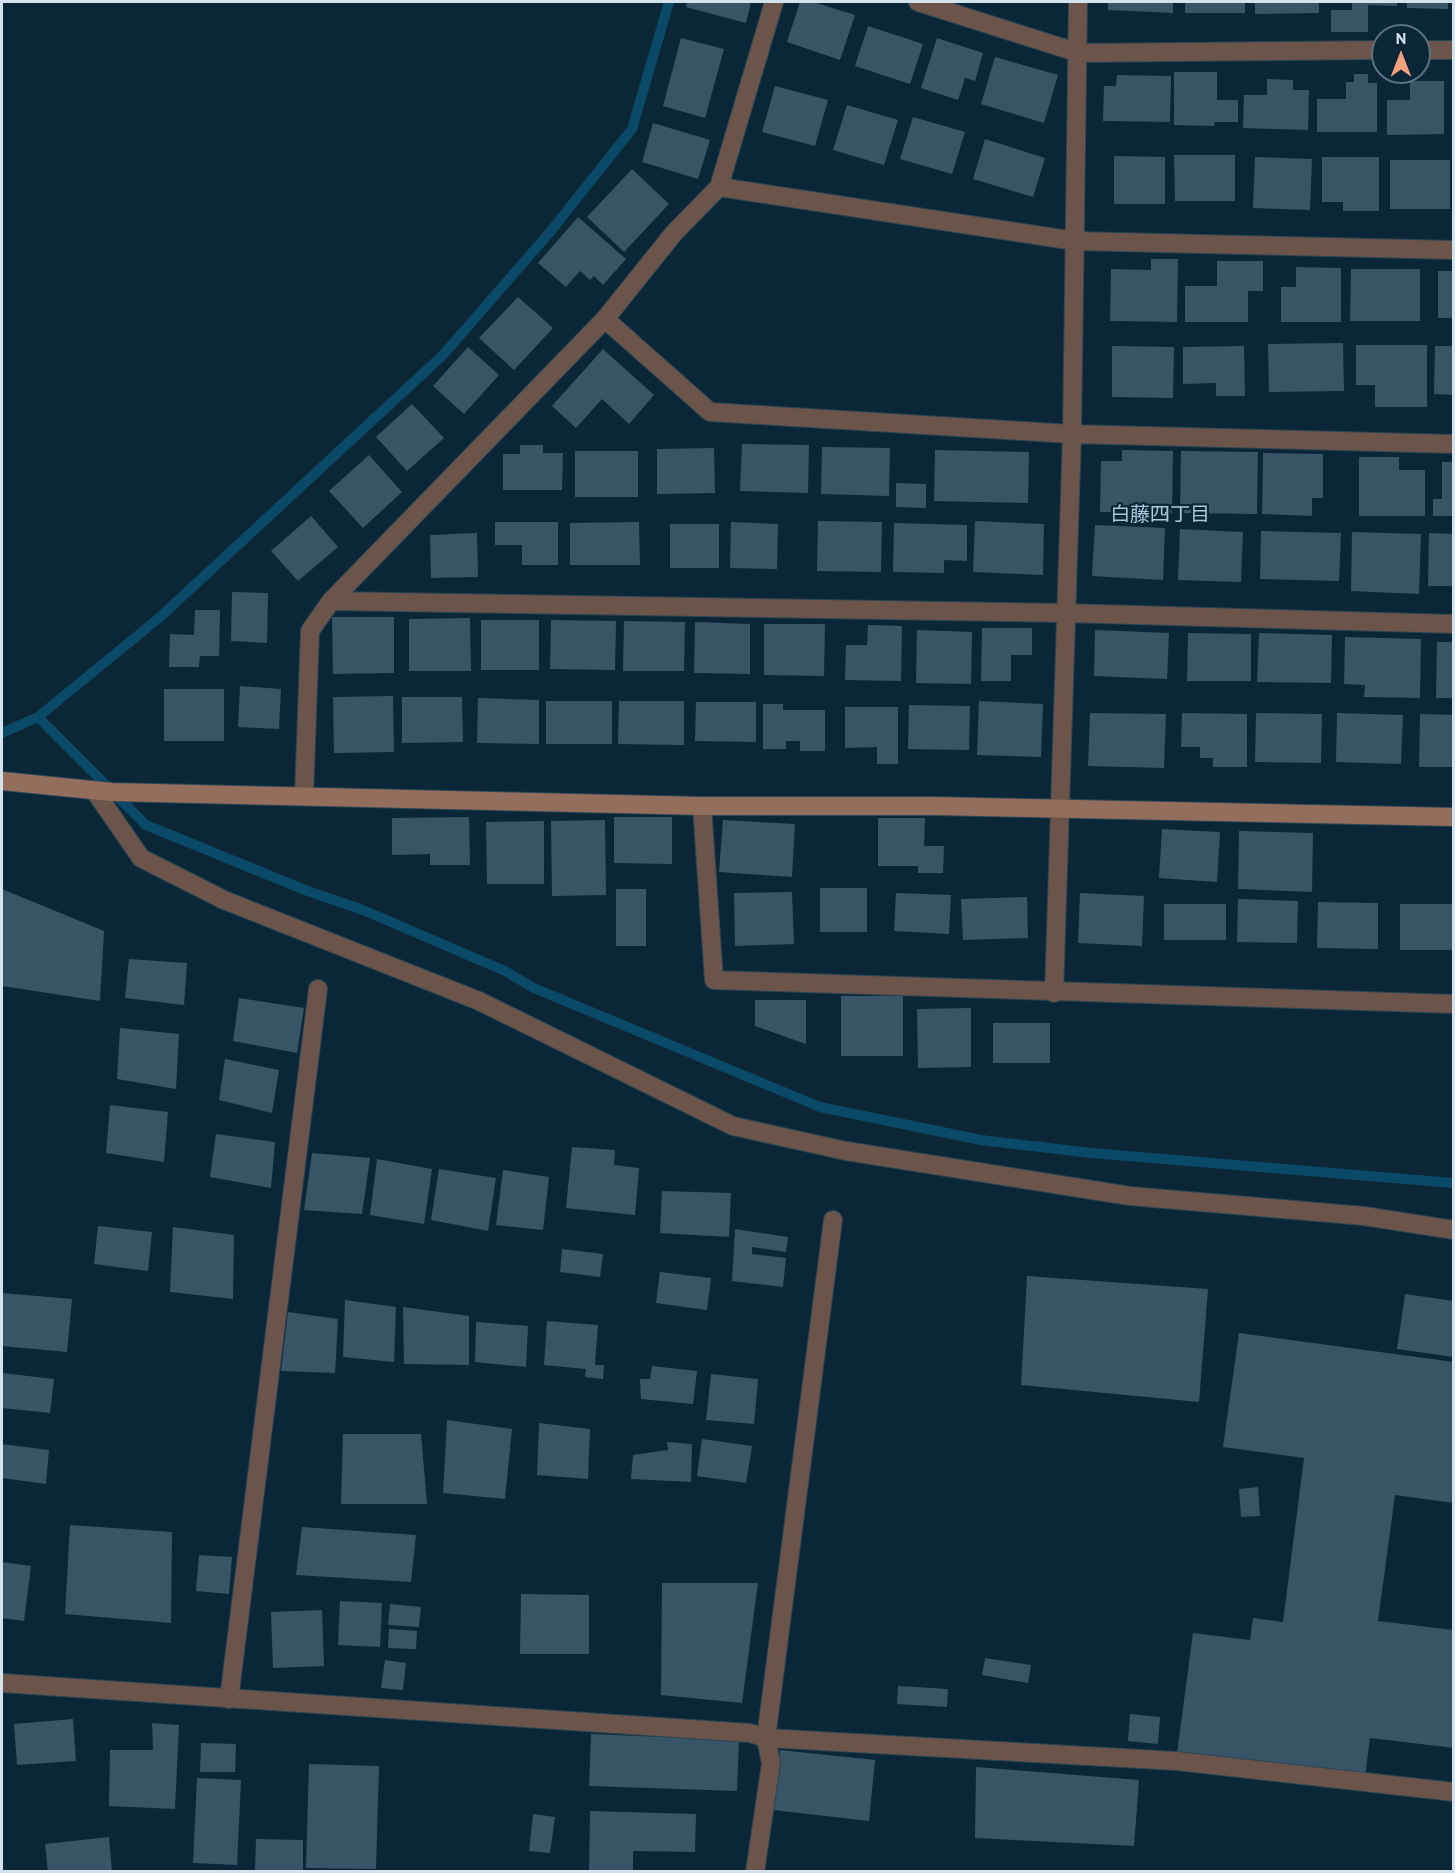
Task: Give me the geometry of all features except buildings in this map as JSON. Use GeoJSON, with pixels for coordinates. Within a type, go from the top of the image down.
{"type":"FeatureCollection","features":[{"type":"Feature","properties":{"kind":"street"},"geometry":{"type":"LineString","coordinates":[[304,796],[310,631],[331,601],[605,319],[674,233],[719,187],[774,2]]}},
{"type":"Feature","properties":{"kind":"street"},"geometry":{"type":"LineString","coordinates":[[918,2],[1079,53],[1371,50]]}},
{"type":"Feature","properties":{"kind":"street"},"geometry":{"type":"LineString","coordinates":[[1054,993],[1072,434],[1078,2]]}},
{"type":"Feature","properties":{"kind":"street"},"geometry":{"type":"LineString","coordinates":[[1431,50],[1454,50]]}},
{"type":"Feature","properties":{"kind":"street"},"geometry":{"type":"LineString","coordinates":[[719,187],[1075,241],[1454,250]]}},
{"type":"Feature","properties":{"kind":"street"},"geometry":{"type":"LineString","coordinates":[[605,319],[710,412],[1072,434],[1454,444]]}},
{"type":"Feature","properties":{"kind":"street"},"geometry":{"type":"LineString","coordinates":[[331,601],[1065,613],[1454,624]]}},
{"type":"Feature","properties":{"kind":"street"},"geometry":{"type":"LineString","coordinates":[[2,781],[101,791],[702,806],[933,806],[1454,817]]}},
{"type":"Feature","properties":{"kind":"street"},"geometry":{"type":"LineString","coordinates":[[101,791],[141,858],[224,900],[479,1001],[733,1126],[846,1151],[1130,1196],[1364,1216],[1454,1230]]}},
{"type":"Feature","properties":{"kind":"street"},"geometry":{"type":"LineString","coordinates":[[702,806],[714,980],[1054,993],[1454,1004]]}},
{"type":"Feature","properties":{"kind":"street"},"geometry":{"type":"LineString","coordinates":[[229,1699],[318,989]]}},
{"type":"Feature","properties":{"kind":"street"},"geometry":{"type":"LineString","coordinates":[[754,1872],[771,1763],[766,1738],[833,1220]]}},
{"type":"Feature","properties":{"kind":"street"},"geometry":{"type":"LineString","coordinates":[[2,1683],[750,1733],[766,1738],[1177,1761],[1454,1792]]}},
{"type":"Feature","properties":{"kind":"waterway"},"geometry":{"type":"LineString","coordinates":[[669,2],[632,129],[550,232],[443,355],[159,618],[38,717],[146,825],[305,890],[363,910],[505,971],[534,988],[820,1107],[981,1140],[1091,1153],[1454,1183]]}},
{"type":"Feature","properties":{"kind":"waterway"},"geometry":{"type":"LineString","coordinates":[[2,733],[38,717]]}},
{"type":"Feature","properties":{"kind":"district","name":"白藤四丁目"},"geometry":{"type":"Point","coordinates":[1160,515]}}]}
